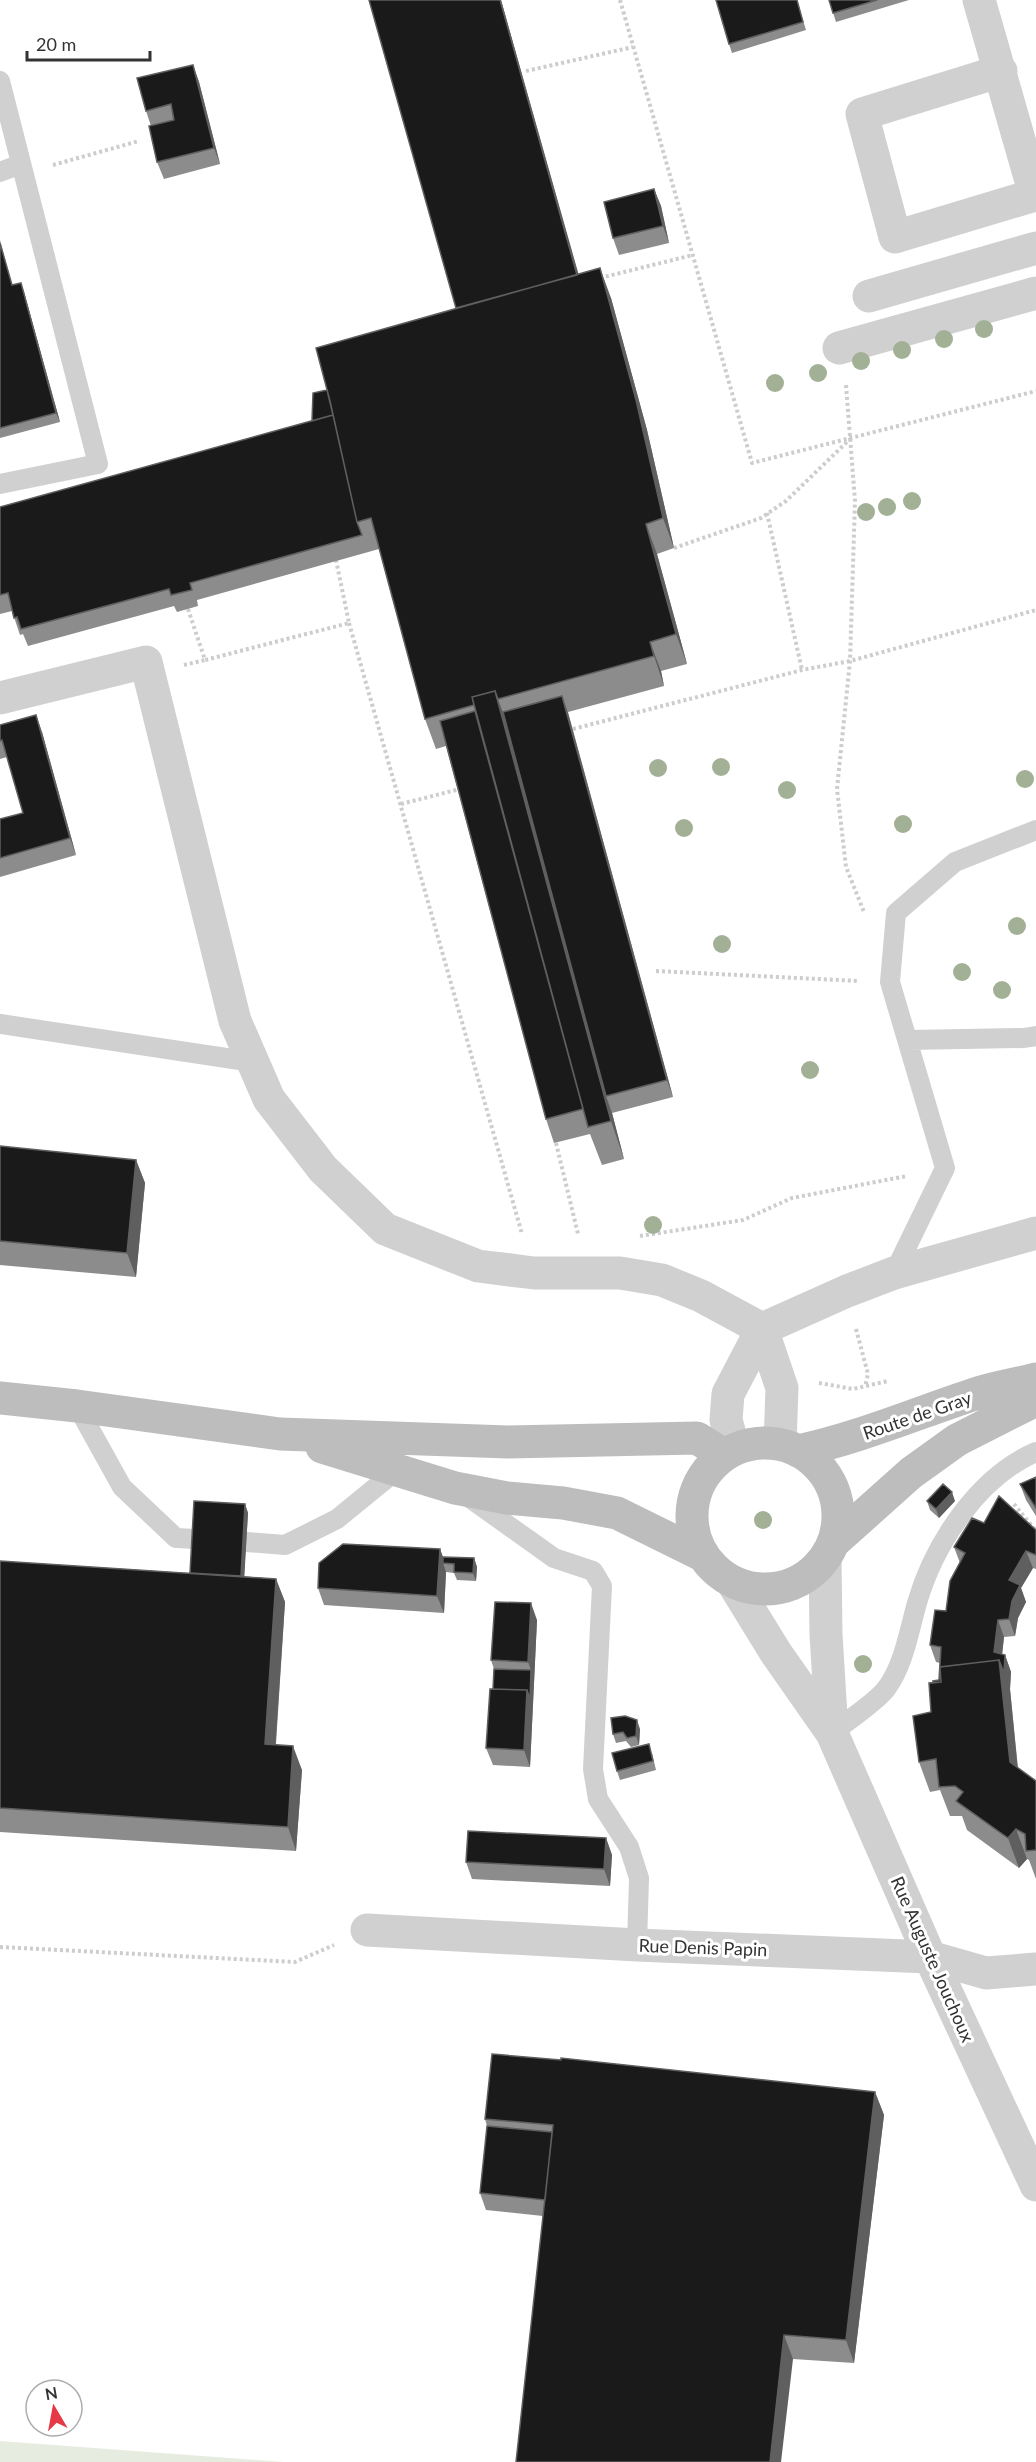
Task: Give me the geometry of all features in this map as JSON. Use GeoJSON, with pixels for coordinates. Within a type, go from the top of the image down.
{"type":"FeatureCollection","features":[{"type":"Feature","properties":{"kind":"main road","name":"Route de Gray"},"geometry":{"type":"LineString","coordinates":[[789,1447],[834,1443],[979,1393],[1036,1380]]}},
{"type":"Feature","properties":{"kind":"main road"},"geometry":{"type":"LineString","coordinates":[[0,1398],[77,1406],[280,1434],[508,1442],[697,1438],[729,1452]]}},
{"type":"Feature","properties":{"kind":"main road","name":"Route de Gray"},"geometry":{"type":"LineString","coordinates":[[830,1550],[911,1473],[957,1440],[1036,1400]]}},
{"type":"Feature","properties":{"kind":"main road"},"geometry":{"type":"LineString","coordinates":[[280,1434],[455,1488],[507,1498],[563,1503],[617,1513],[702,1555]]}},
{"type":"Feature","properties":{"kind":"main road"},"geometry":{"type":"LineString","coordinates":[[757,1443],[789,1447],[820,1466],[834,1489],[839,1515],[830,1550],[807,1577],[783,1588],[758,1590],[733,1583],[716,1571],[702,1555],[691,1520],[694,1495],[706,1472],[729,1452],[757,1443]]}},
{"type":"Feature","properties":{"kind":"street"},"geometry":{"type":"LineString","coordinates":[[980,0],[1001,72],[1035,195],[895,237],[862,114],[1001,72]]}},
{"type":"Feature","properties":{"kind":"street"},"geometry":{"type":"LineString","coordinates":[[869,296],[1036,248]]}},
{"type":"Feature","properties":{"kind":"street"},"geometry":{"type":"LineString","coordinates":[[842,362],[1036,293]]}},
{"type":"Feature","properties":{"kind":"street"},"geometry":{"type":"LineString","coordinates":[[0,698],[146,662],[235,1020],[269,1100],[323,1169],[385,1229],[478,1266],[534,1273],[620,1273],[662,1280],[701,1296],[762,1329],[782,1388],[789,1447]]}},
{"type":"Feature","properties":{"kind":"street"},"geometry":{"type":"LineString","coordinates":[[729,1452],[726,1420],[728,1394],[762,1329],[894,1273],[1036,1233]]}},
{"type":"Feature","properties":{"kind":"street","name":"Rue Auguste Jouchoux"},"geometry":{"type":"LineString","coordinates":[[830,1550],[826,1634],[832,1733]]}},
{"type":"Feature","properties":{"kind":"street","name":"Rue Auguste Jouchoux"},"geometry":{"type":"LineString","coordinates":[[733,1583],[776,1653],[832,1733],[930,1957],[1036,2185]]}},
{"type":"Feature","properties":{"kind":"street","name":"Rue Denis Papin"},"geometry":{"type":"LineString","coordinates":[[368,1930],[637,1945],[930,1957],[986,1973],[1036,1969]]}},
{"type":"Feature","properties":{"kind":"lane"},"geometry":{"type":"LineString","coordinates":[[0,81],[98,464],[0,484]]}},
{"type":"Feature","properties":{"kind":"lane"},"geometry":{"type":"LineString","coordinates":[[0,172],[22,168]]}},
{"type":"Feature","properties":{"kind":"lane"},"geometry":{"type":"LineString","coordinates":[[894,1273],[945,1168],[891,982],[896,913],[955,862],[1036,830]]}},
{"type":"Feature","properties":{"kind":"lane"},"geometry":{"type":"LineString","coordinates":[[0,1024],[253,1062]]}},
{"type":"Feature","properties":{"kind":"lane"},"geometry":{"type":"LineString","coordinates":[[908,1040],[1036,1036]]}},
{"type":"Feature","properties":{"kind":"lane"},"geometry":{"type":"LineString","coordinates":[[77,1406],[122,1487],[176,1538],[195,1539]]}},
{"type":"Feature","properties":{"kind":"lane"},"geometry":{"type":"LineString","coordinates":[[832,1733],[885,1690],[898,1666],[918,1599],[941,1545],[966,1509],[993,1478],[1036,1452]]}},
{"type":"Feature","properties":{"kind":"lane"},"geometry":{"type":"LineString","coordinates":[[247,1542],[285,1545],[337,1519],[397,1470]]}},
{"type":"Feature","properties":{"kind":"lane"},"geometry":{"type":"LineString","coordinates":[[455,1488],[554,1558],[593,1571],[602,1586],[593,1769],[598,1799],[629,1847],[639,1878],[637,1945]]}},
{"type":"Feature","properties":{"kind":"path"},"geometry":{"type":"LineString","coordinates":[[620,0],[752,463],[1036,391]]}},
{"type":"Feature","properties":{"kind":"path"},"geometry":{"type":"LineString","coordinates":[[526,71],[633,47]]}},
{"type":"Feature","properties":{"kind":"path"},"geometry":{"type":"LineString","coordinates":[[22,168],[139,141]]}},
{"type":"Feature","properties":{"kind":"path"},"geometry":{"type":"LineString","coordinates":[[592,280],[693,255]]}},
{"type":"Feature","properties":{"kind":"path"},"geometry":{"type":"LineString","coordinates":[[842,362],[855,501],[850,661],[837,789],[846,867],[867,921]]}},
{"type":"Feature","properties":{"kind":"path"},"geometry":{"type":"LineString","coordinates":[[674,548],[754,520],[767,513],[786,501],[850,438]]}},
{"type":"Feature","properties":{"kind":"path"},"geometry":{"type":"LineString","coordinates":[[767,513],[802,670]]}},
{"type":"Feature","properties":{"kind":"path"},"geometry":{"type":"LineString","coordinates":[[336,560],[349,623],[534,1273]]}},
{"type":"Feature","properties":{"kind":"path"},"geometry":{"type":"LineString","coordinates":[[188,609],[205,660],[349,623]]}},
{"type":"Feature","properties":{"kind":"path"},"geometry":{"type":"LineString","coordinates":[[573,729],[802,670],[850,661],[1036,610]]}},
{"type":"Feature","properties":{"kind":"path"},"geometry":{"type":"LineString","coordinates":[[401,804],[460,789]]}},
{"type":"Feature","properties":{"kind":"path"},"geometry":{"type":"LineString","coordinates":[[656,971],[891,982]]}},
{"type":"Feature","properties":{"kind":"path"},"geometry":{"type":"LineString","coordinates":[[556,1143],[579,1238],[568,1238]]}},
{"type":"Feature","properties":{"kind":"path"},"geometry":{"type":"LineString","coordinates":[[629,1238],[743,1220],[792,1198],[945,1168]]}},
{"type":"Feature","properties":{"kind":"path"},"geometry":{"type":"LineString","coordinates":[[863,1356],[868,1374],[866,1387]]}},
{"type":"Feature","properties":{"kind":"path"},"geometry":{"type":"LineString","coordinates":[[0,1947],[295,1962],[368,1930]]}},
{"type":"Feature","properties":{"kind":"shaded area"},"geometry":{"type":"Polygon","coordinates":[[[0,2441],[283,2462],[0,2462],[0,2441]]]}},
{"type":"Feature","properties":{"kind":"building"},"geometry":{"type":"Polygon","coordinates":[[[369,0],[500,0],[577,275],[456,308],[369,0]]]}},
{"type":"Feature","properties":{"kind":"building"},"geometry":{"type":"Polygon","coordinates":[[[716,0],[797,0],[803,22],[729,44],[716,0]]]}},
{"type":"Feature","properties":{"kind":"building"},"geometry":{"type":"Polygon","coordinates":[[[829,0],[877,0],[833,13],[829,0]]]}},
{"type":"Feature","properties":{"kind":"building"},"geometry":{"type":"Polygon","coordinates":[[[193,65],[214,148],[157,162],[149,126],[174,120],[171,104],[146,111],[137,78],[193,65]]]}},
{"type":"Feature","properties":{"kind":"building"},"geometry":{"type":"Polygon","coordinates":[[[654,189],[663,226],[613,238],[604,202],[654,189]]]}},
{"type":"Feature","properties":{"kind":"building"},"geometry":{"type":"Polygon","coordinates":[[[0,243],[12,285],[21,283],[56,413],[0,428],[0,243]]]}},
{"type":"Feature","properties":{"kind":"building"},"geometry":{"type":"Polygon","coordinates":[[[600,268],[636,400],[663,518],[646,524],[676,634],[650,642],[654,656],[498,699],[495,691],[472,697],[474,705],[425,719],[371,518],[357,522],[316,348],[600,268]]]}},
{"type":"Feature","properties":{"kind":"building"},"geometry":{"type":"Polygon","coordinates":[[[327,390],[333,415],[312,421],[313,393],[327,390]]]}},
{"type":"Feature","properties":{"kind":"building"},"geometry":{"type":"Polygon","coordinates":[[[333,415],[357,522],[362,535],[190,583],[192,590],[171,595],[169,589],[21,629],[17,617],[14,618],[8,593],[0,595],[0,507],[333,415]]]}},
{"type":"Feature","properties":{"kind":"building"},"geometry":{"type":"Polygon","coordinates":[[[495,691],[611,1121],[588,1127],[472,697],[495,691]]]}},
{"type":"Feature","properties":{"kind":"building"},"geometry":{"type":"Polygon","coordinates":[[[562,696],[667,1080],[606,1096],[503,712],[562,696]]]}},
{"type":"Feature","properties":{"kind":"building"},"geometry":{"type":"Polygon","coordinates":[[[475,711],[583,1109],[546,1119],[440,721],[475,711]]]}},
{"type":"Feature","properties":{"kind":"building"},"geometry":{"type":"Polygon","coordinates":[[[36,715],[70,838],[0,858],[0,819],[23,813],[2,740],[0,741],[0,725],[36,715]]]}},
{"type":"Feature","properties":{"kind":"building"},"geometry":{"type":"Polygon","coordinates":[[[0,1146],[136,1160],[127,1253],[0,1241],[0,1146]]]}},
{"type":"Feature","properties":{"kind":"building"},"geometry":{"type":"Polygon","coordinates":[[[1036,1477],[1036,1508],[1020,1484],[1036,1477]]]}},
{"type":"Feature","properties":{"kind":"building"},"geometry":{"type":"Polygon","coordinates":[[[943,1484],[952,1492],[936,1509],[927,1501],[943,1484]]]}},
{"type":"Feature","properties":{"kind":"building"},"geometry":{"type":"Polygon","coordinates":[[[999,1496],[1036,1530],[1036,1555],[1026,1551],[1009,1580],[1020,1585],[1012,1601],[1009,1619],[998,1620],[994,1652],[1005,1655],[1004,1673],[999,1660],[940,1667],[941,1682],[933,1683],[939,1680],[941,1647],[930,1645],[935,1610],[946,1611],[950,1581],[965,1553],[954,1547],[972,1518],[984,1523],[999,1496]]]}},
{"type":"Feature","properties":{"kind":"building"},"geometry":{"type":"Polygon","coordinates":[[[194,1501],[245,1504],[241,1576],[190,1573],[194,1501]]]}},
{"type":"Feature","properties":{"kind":"building"},"geometry":{"type":"Polygon","coordinates":[[[343,1544],[440,1549],[437,1596],[318,1588],[319,1563],[343,1544]]]}},
{"type":"Feature","properties":{"kind":"building"},"geometry":{"type":"Polygon","coordinates":[[[443,1557],[474,1558],[473,1573],[454,1572],[454,1564],[443,1563],[443,1557]]]}},
{"type":"Feature","properties":{"kind":"building"},"geometry":{"type":"Polygon","coordinates":[[[0,1561],[276,1579],[265,1744],[293,1746],[288,1827],[0,1808],[0,1561]]]}},
{"type":"Feature","properties":{"kind":"building"},"geometry":{"type":"Polygon","coordinates":[[[495,1602],[531,1603],[528,1662],[491,1660],[495,1602]]]}},
{"type":"Feature","properties":{"kind":"building"},"geometry":{"type":"Polygon","coordinates":[[[999,1660],[1010,1762],[1036,1781],[1036,1850],[1026,1851],[1025,1834],[1016,1829],[1008,1838],[956,1801],[963,1792],[955,1786],[939,1787],[936,1759],[919,1762],[913,1716],[931,1712],[929,1683],[941,1682],[940,1667],[999,1660]]]}},
{"type":"Feature","properties":{"kind":"building"},"geometry":{"type":"Polygon","coordinates":[[[494,1669],[531,1670],[530,1699],[527,1690],[493,1689],[494,1669]]]}},
{"type":"Feature","properties":{"kind":"building"},"geometry":{"type":"Polygon","coordinates":[[[490,1689],[527,1690],[524,1750],[486,1748],[490,1689]]]}},
{"type":"Feature","properties":{"kind":"building"},"geometry":{"type":"Polygon","coordinates":[[[625,1716],[637,1720],[636,1736],[627,1738],[623,1732],[613,1734],[611,1718],[625,1716]]]}},
{"type":"Feature","properties":{"kind":"building"},"geometry":{"type":"Polygon","coordinates":[[[649,1744],[653,1761],[617,1771],[612,1753],[649,1744]]]}},
{"type":"Feature","properties":{"kind":"building"},"geometry":{"type":"Polygon","coordinates":[[[468,1831],[606,1838],[604,1869],[466,1862],[468,1831]]]}},
{"type":"Feature","properties":{"kind":"building"},"geometry":{"type":"Polygon","coordinates":[[[492,2054],[561,2060],[561,2058],[875,2092],[846,2340],[784,2335],[770,2462],[516,2462],[553,2125],[485,2119],[492,2054]]]}},
{"type":"Feature","properties":{"kind":"building"},"geometry":{"type":"Polygon","coordinates":[[[487,2126],[552,2132],[545,2200],[480,2193],[487,2126]]]}}]}
